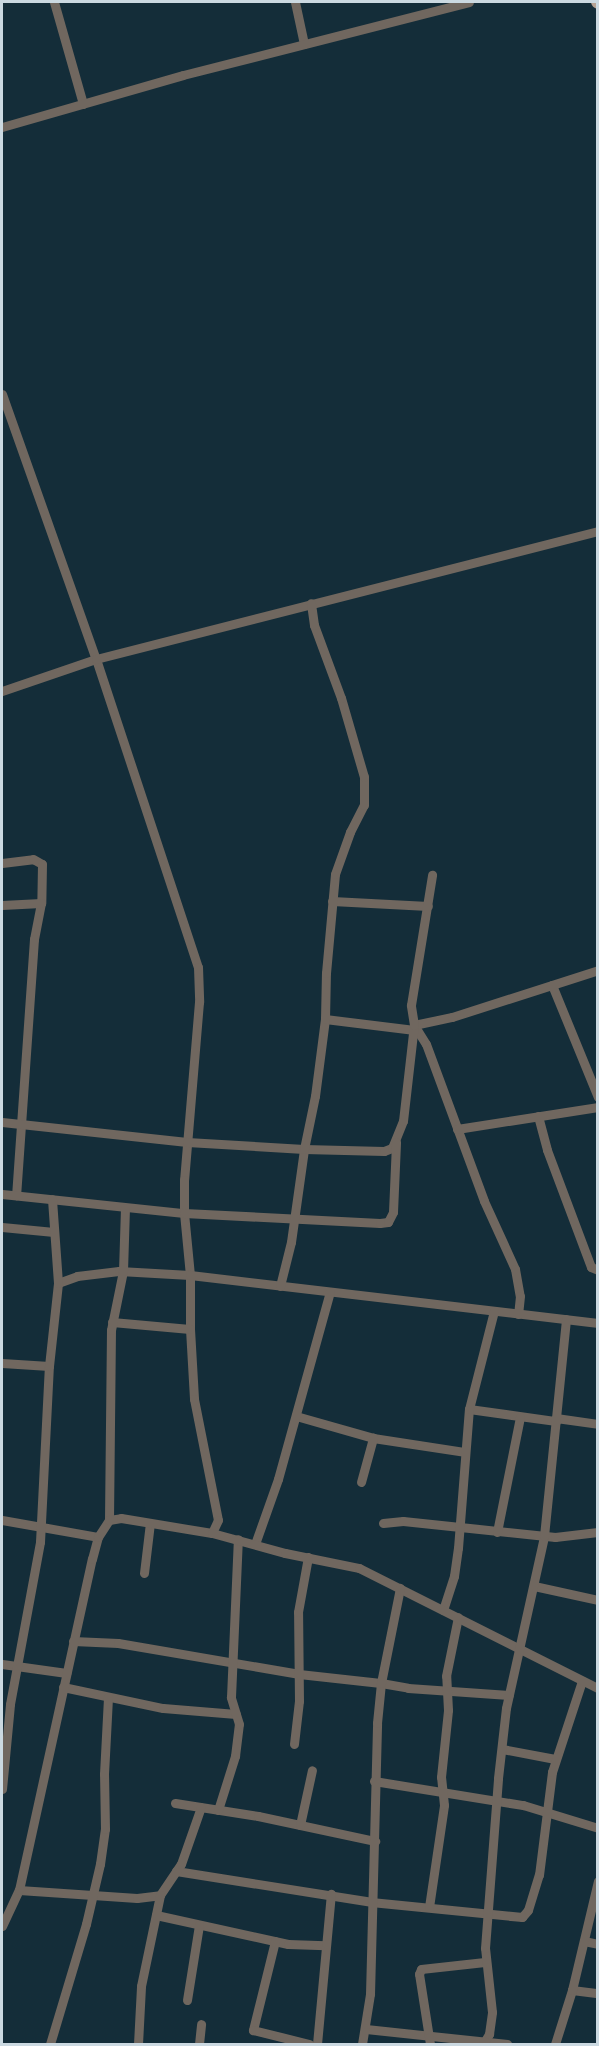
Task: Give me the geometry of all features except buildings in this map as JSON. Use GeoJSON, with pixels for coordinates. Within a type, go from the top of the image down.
{"type":"FeatureCollection","features":[{"type":"Feature","properties":{"kind":"street"},"geometry":{"type":"LineString","coordinates":[[54,2],[82,104]]}},
{"type":"Feature","properties":{"kind":"street"},"geometry":{"type":"LineString","coordinates":[[295,2],[304,44]]}},
{"type":"Feature","properties":{"kind":"street"},"geometry":{"type":"LineString","coordinates":[[2,126],[464,2]]}},
{"type":"Feature","properties":{"kind":"street"},"geometry":{"type":"LineString","coordinates":[[2,394],[96,659],[198,967],[199,1002],[187,1142],[184,1213],[190,1275],[194,1399],[218,1520],[212,1533]]}},
{"type":"Feature","properties":{"kind":"street"},"geometry":{"type":"LineString","coordinates":[[2,691],[96,659],[597,531]]}},
{"type":"Feature","properties":{"kind":"street"},"geometry":{"type":"LineString","coordinates":[[280,1286],[295,1219],[304,1149],[315,1096],[325,1019],[326,973],[335,874],[350,832],[364,804],[364,777],[341,698],[314,625],[311,603]]}},
{"type":"Feature","properties":{"kind":"street"},"geometry":{"type":"LineString","coordinates":[[2,863],[37,859],[42,864],[41,903],[34,939],[16,1195]]}},
{"type":"Feature","properties":{"kind":"street"},"geometry":{"type":"LineString","coordinates":[[2,1194],[184,1213],[388,1222],[393,1212],[397,1140],[403,1121],[414,1028],[411,1005],[432,875]]}},
{"type":"Feature","properties":{"kind":"street"},"geometry":{"type":"LineString","coordinates":[[333,901],[428,906]]}},
{"type":"Feature","properties":{"kind":"street"},"geometry":{"type":"LineString","coordinates":[[2,905],[41,903]]}},
{"type":"Feature","properties":{"kind":"street"},"geometry":{"type":"LineString","coordinates":[[325,1019],[414,1028],[597,970]]}},
{"type":"Feature","properties":{"kind":"street"},"geometry":{"type":"LineString","coordinates":[[552,985],[597,1097]]}},
{"type":"Feature","properties":{"kind":"street"},"geometry":{"type":"LineString","coordinates":[[414,1028],[426,1044],[457,1129],[515,1269],[520,1296],[518,1314]]}},
{"type":"Feature","properties":{"kind":"street"},"geometry":{"type":"LineString","coordinates":[[457,1129],[597,1107]]}},
{"type":"Feature","properties":{"kind":"street"},"geometry":{"type":"LineString","coordinates":[[538,1116],[547,1150],[591,1267],[597,1270]]}},
{"type":"Feature","properties":{"kind":"street"},"geometry":{"type":"LineString","coordinates":[[2,1122],[187,1142],[304,1149],[384,1151],[392,1148],[397,1140]]}},
{"type":"Feature","properties":{"kind":"street"},"geometry":{"type":"LineString","coordinates":[[2,1789],[7,1724],[19,1666],[41,1528],[49,1366],[58,1283],[52,1199]]}},
{"type":"Feature","properties":{"kind":"street"},"geometry":{"type":"LineString","coordinates":[[3,1920],[19,1890],[98,1537],[109,1520],[112,1322],[123,1271],[125,1208]]}},
{"type":"Feature","properties":{"kind":"street"},"geometry":{"type":"LineString","coordinates":[[2,1227],[54,1232]]}},
{"type":"Feature","properties":{"kind":"street"},"geometry":{"type":"LineString","coordinates":[[58,1283],[77,1276],[123,1271],[190,1275],[597,1323]]}},
{"type":"Feature","properties":{"kind":"street"},"geometry":{"type":"LineString","coordinates":[[255,1544],[296,1416],[330,1292]]}},
{"type":"Feature","properties":{"kind":"street"},"geometry":{"type":"LineString","coordinates":[[443,1610],[454,1576],[469,1409],[494,1311]]}},
{"type":"Feature","properties":{"kind":"street"},"geometry":{"type":"LineString","coordinates":[[484,2043],[489,2034],[492,2013],[485,1962],[502,1749],[509,1695],[544,1536],[566,1319]]}},
{"type":"Feature","properties":{"kind":"street"},"geometry":{"type":"LineString","coordinates":[[112,1322],[190,1329]]}},
{"type":"Feature","properties":{"kind":"street"},"geometry":{"type":"LineString","coordinates":[[2,1363],[49,1366]]}},
{"type":"Feature","properties":{"kind":"street"},"geometry":{"type":"LineString","coordinates":[[469,1409],[520,1417],[597,1424]]}},
{"type":"Feature","properties":{"kind":"street"},"geometry":{"type":"LineString","coordinates":[[296,1416],[373,1438],[464,1452]]}},
{"type":"Feature","properties":{"kind":"street"},"geometry":{"type":"LineString","coordinates":[[497,1532],[520,1417]]}},
{"type":"Feature","properties":{"kind":"street"},"geometry":{"type":"LineString","coordinates":[[361,1482],[373,1438]]}},
{"type":"Feature","properties":{"kind":"street"},"geometry":{"type":"LineString","coordinates":[[109,1520],[121,1518],[212,1533],[359,1568],[597,1688]]}},
{"type":"Feature","properties":{"kind":"street"},"geometry":{"type":"LineString","coordinates":[[2,1521],[98,1537]]}},
{"type":"Feature","properties":{"kind":"street"},"geometry":{"type":"LineString","coordinates":[[383,1523],[403,1521],[544,1536],[597,1532]]}},
{"type":"Feature","properties":{"kind":"street"},"geometry":{"type":"LineString","coordinates":[[144,1573],[150,1523]]}},
{"type":"Feature","properties":{"kind":"street"},"geometry":{"type":"LineString","coordinates":[[218,1810],[235,1756],[239,1724],[231,1697],[238,1539]]}},
{"type":"Feature","properties":{"kind":"street"},"geometry":{"type":"LineString","coordinates":[[294,1744],[298,1674],[298,1612],[308,1557]]}},
{"type":"Feature","properties":{"kind":"street"},"geometry":{"type":"LineString","coordinates":[[534,1586],[597,1600]]}},
{"type":"Feature","properties":{"kind":"street"},"geometry":{"type":"LineString","coordinates":[[362,2044],[370,1994],[371,1902],[375,1840],[374,1781],[381,1683],[400,1588]]}},
{"type":"Feature","properties":{"kind":"street"},"geometry":{"type":"LineString","coordinates":[[429,1907],[444,1791],[441,1777],[448,1693],[446,1676],[458,1617]]}},
{"type":"Feature","properties":{"kind":"street"},"geometry":{"type":"LineString","coordinates":[[73,1641],[118,1643],[298,1674],[448,1693],[509,1695]]}},
{"type":"Feature","properties":{"kind":"street"},"geometry":{"type":"LineString","coordinates":[[2,1664],[66,1673]]}},
{"type":"Feature","properties":{"kind":"street"},"geometry":{"type":"LineString","coordinates":[[176,1871],[291,1892],[331,1894],[371,1902],[522,1917],[528,1910],[539,1875],[555,1759],[582,1681]]}},
{"type":"Feature","properties":{"kind":"street"},"geometry":{"type":"LineString","coordinates":[[63,1687],[163,1708],[236,1714]]}},
{"type":"Feature","properties":{"kind":"street"},"geometry":{"type":"LineString","coordinates":[[50,2044],[86,1924],[100,1864],[105,1828],[104,1774],[108,1697]]}},
{"type":"Feature","properties":{"kind":"street"},"geometry":{"type":"LineString","coordinates":[[502,1749],[555,1759]]}},
{"type":"Feature","properties":{"kind":"street"},"geometry":{"type":"LineString","coordinates":[[300,1825],[312,1770]]}},
{"type":"Feature","properties":{"kind":"street"},"geometry":{"type":"LineString","coordinates":[[374,1781],[497,1800],[597,1828]]}},
{"type":"Feature","properties":{"kind":"street"},"geometry":{"type":"LineString","coordinates":[[175,1803],[375,1840]]}},
{"type":"Feature","properties":{"kind":"street"},"geometry":{"type":"LineString","coordinates":[[138,2044],[141,1986],[160,1895],[176,1871],[201,1807]]}},
{"type":"Feature","properties":{"kind":"street"},"geometry":{"type":"LineString","coordinates":[[555,2044],[572,1990],[597,1881]]}},
{"type":"Feature","properties":{"kind":"street"},"geometry":{"type":"LineString","coordinates":[[19,1890],[137,1898],[160,1895]]}},
{"type":"Feature","properties":{"kind":"street"},"geometry":{"type":"LineString","coordinates":[[318,2044],[331,1894]]}},
{"type":"Feature","properties":{"kind":"street"},"geometry":{"type":"LineString","coordinates":[[156,1915],[275,1941],[326,1945]]}},
{"type":"Feature","properties":{"kind":"street"},"geometry":{"type":"LineString","coordinates":[[187,2000],[200,1925]]}},
{"type":"Feature","properties":{"kind":"street"},"geometry":{"type":"LineString","coordinates":[[275,1941],[253,2030],[309,2044]]}},
{"type":"Feature","properties":{"kind":"street"},"geometry":{"type":"LineString","coordinates":[[584,1941],[597,1944]]}},
{"type":"Feature","properties":{"kind":"street"},"geometry":{"type":"LineString","coordinates":[[430,2041],[418,1974],[421,1968],[485,1962]]}},
{"type":"Feature","properties":{"kind":"street"},"geometry":{"type":"LineString","coordinates":[[572,1990],[597,1994]]}},
{"type":"Feature","properties":{"kind":"street"},"geometry":{"type":"LineString","coordinates":[[199,2044],[201,2024]]}},
{"type":"Feature","properties":{"kind":"street"},"geometry":{"type":"LineString","coordinates":[[366,2029],[430,2041],[507,2044]]}}]}
